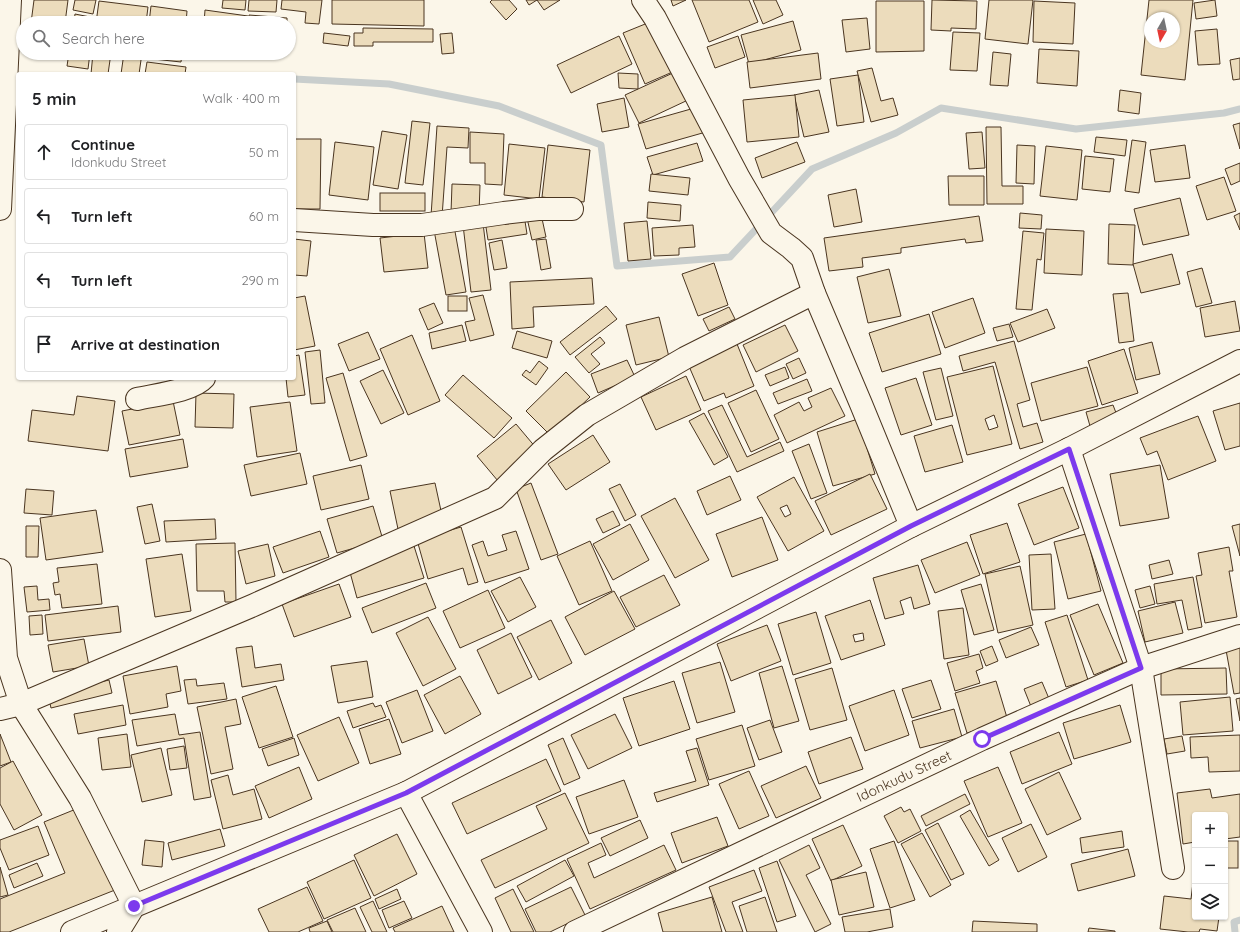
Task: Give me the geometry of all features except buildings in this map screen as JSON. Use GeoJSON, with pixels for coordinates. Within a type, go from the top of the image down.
{"type":"FeatureCollection","features":[{"type":"Feature","properties":{"kind":"street"},"geometry":{"type":"LineString","coordinates":[[0,209],[10,168],[10,0]]}},
{"type":"Feature","properties":{"kind":"street"},"geometry":{"type":"LineString","coordinates":[[643,0],[655,18],[739,178],[770,233],[802,258],[814,293],[911,526]]}},
{"type":"Feature","properties":{"kind":"street"},"geometry":{"type":"LineString","coordinates":[[296,220],[373,225],[422,225],[504,213],[572,209]]}},
{"type":"Feature","properties":{"kind":"street"},"geometry":{"type":"LineString","coordinates":[[10,707],[254,605],[495,498],[543,450],[587,415],[684,358],[814,293]]}},
{"type":"Feature","properties":{"kind":"street"},"geometry":{"type":"LineString","coordinates":[[72,932],[406,793],[911,526],[1069,449],[1240,361]]}},
{"type":"Feature","properties":{"kind":"street"},"geometry":{"type":"LineString","coordinates":[[137,399],[187,388],[201,380]]}},
{"type":"Feature","properties":{"kind":"street"},"geometry":{"type":"LineString","coordinates":[[1069,449],[1141,668],[1173,868]]}},
{"type":"Feature","properties":{"kind":"street"},"geometry":{"type":"LineString","coordinates":[[0,570],[10,707],[80,798],[134,906]]}},
{"type":"Feature","properties":{"kind":"street","name":"Idonkudu Street"},"geometry":{"type":"LineString","coordinates":[[575,932],[982,739],[1141,668],[1240,636]]}},
{"type":"Feature","properties":{"kind":"street"},"geometry":{"type":"LineString","coordinates":[[406,793],[481,932]]}},
{"type":"Feature","properties":{"kind":"street"},"geometry":{"type":"LineString","coordinates":[[118,932],[134,906]]}},
{"type":"Feature","properties":{"kind":"waterway"},"geometry":{"type":"LineString","coordinates":[[296,79],[389,84],[499,106],[601,145],[617,266],[730,257],[812,169],[896,133],[941,108],[1076,129],[1224,113],[1240,109]]}},
{"type":"Feature","properties":{"kind":"waterway"},"geometry":{"type":"LineString","coordinates":[[1235,932],[1234,922],[1240,920]]}},
{"type":"Feature","properties":{"kind":"route"},"geometry":{"type":"LineString","coordinates":[[134,906],[406,793],[911,526],[1069,449],[1141,668],[982,739]]}}]}
